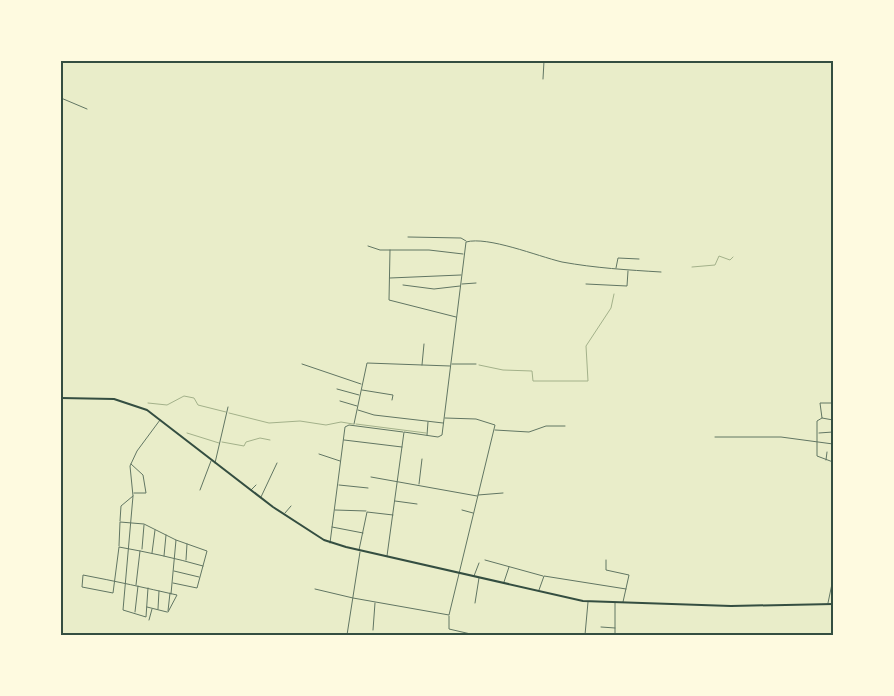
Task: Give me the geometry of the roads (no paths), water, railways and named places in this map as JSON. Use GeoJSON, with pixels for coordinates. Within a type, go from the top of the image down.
{"type":"FeatureCollection","features":[{"type":"Feature","properties":{"kind":"main road"},"geometry":{"type":"LineString","coordinates":[[61,398],[114,399],[140,407],[161,419],[211,461],[251,491],[330,543],[588,601],[731,606],[833,604]]}},
{"type":"Feature","properties":{"kind":"street"},"geometry":{"type":"LineString","coordinates":[[543,78],[544,61]]}},
{"type":"Feature","properties":{"kind":"street"},"geometry":{"type":"LineString","coordinates":[[61,98],[87,109]]}},
{"type":"Feature","properties":{"kind":"street"},"geometry":{"type":"LineString","coordinates":[[408,237],[461,238],[467,241],[489,242],[563,262],[616,269],[661,272]]}},
{"type":"Feature","properties":{"kind":"street"},"geometry":{"type":"LineString","coordinates":[[330,543],[345,427],[354,425],[441,437],[461,285],[464,244],[467,241]]}},
{"type":"Feature","properties":{"kind":"street"},"geometry":{"type":"LineString","coordinates":[[368,246],[380,250],[429,250],[463,254]]}},
{"type":"Feature","properties":{"kind":"street"},"geometry":{"type":"LineString","coordinates":[[390,250],[390,300],[457,318]]}},
{"type":"Feature","properties":{"kind":"street"},"geometry":{"type":"LineString","coordinates":[[616,269],[618,258],[639,259]]}},
{"type":"Feature","properties":{"kind":"street"},"geometry":{"type":"LineString","coordinates":[[586,284],[627,286],[628,270]]}},
{"type":"Feature","properties":{"kind":"street"},"geometry":{"type":"LineString","coordinates":[[389,278],[462,275]]}},
{"type":"Feature","properties":{"kind":"street"},"geometry":{"type":"LineString","coordinates":[[403,285],[434,289],[476,282]]}},
{"type":"Feature","properties":{"kind":"street"},"geometry":{"type":"LineString","coordinates":[[422,366],[424,344]]}},
{"type":"Feature","properties":{"kind":"street"},"geometry":{"type":"LineString","coordinates":[[354,425],[367,363],[422,366],[476,364]]}},
{"type":"Feature","properties":{"kind":"street"},"geometry":{"type":"LineString","coordinates":[[302,364],[362,384]]}},
{"type":"Feature","properties":{"kind":"street"},"geometry":{"type":"LineString","coordinates":[[337,389],[359,396]]}},
{"type":"Feature","properties":{"kind":"street"},"geometry":{"type":"LineString","coordinates":[[361,390],[393,395],[392,400]]}},
{"type":"Feature","properties":{"kind":"street"},"geometry":{"type":"LineString","coordinates":[[340,401],[358,406]]}},
{"type":"Feature","properties":{"kind":"street"},"geometry":{"type":"LineString","coordinates":[[822,418],[820,403],[833,403]]}},
{"type":"Feature","properties":{"kind":"street"},"geometry":{"type":"LineString","coordinates":[[215,464],[228,407]]}},
{"type":"Feature","properties":{"kind":"street"},"geometry":{"type":"LineString","coordinates":[[357,409],[374,415],[444,423]]}},
{"type":"Feature","properties":{"kind":"street"},"geometry":{"type":"LineString","coordinates":[[444,418],[494,424],[449,615],[449,629],[475,635]]}},
{"type":"Feature","properties":{"kind":"street"},"geometry":{"type":"LineString","coordinates":[[822,418],[833,420]]}},
{"type":"Feature","properties":{"kind":"street"},"geometry":{"type":"LineString","coordinates":[[822,418],[818,420],[817,456],[826,461],[833,462]]}},
{"type":"Feature","properties":{"kind":"street"},"geometry":{"type":"LineString","coordinates":[[148,588],[146,617],[123,610],[133,495],[129,472],[133,457],[161,419]]}},
{"type":"Feature","properties":{"kind":"street"},"geometry":{"type":"LineString","coordinates":[[427,435],[428,422]]}},
{"type":"Feature","properties":{"kind":"street"},"geometry":{"type":"LineString","coordinates":[[494,430],[529,432],[546,426],[565,426]]}},
{"type":"Feature","properties":{"kind":"street"},"geometry":{"type":"LineString","coordinates":[[387,556],[404,432]]}},
{"type":"Feature","properties":{"kind":"street"},"geometry":{"type":"LineString","coordinates":[[818,433],[833,432]]}},
{"type":"Feature","properties":{"kind":"street"},"geometry":{"type":"LineString","coordinates":[[715,436],[781,437],[833,444]]}},
{"type":"Feature","properties":{"kind":"street"},"geometry":{"type":"LineString","coordinates":[[343,440],[402,447]]}},
{"type":"Feature","properties":{"kind":"street"},"geometry":{"type":"LineString","coordinates":[[826,461],[827,452]]}},
{"type":"Feature","properties":{"kind":"street"},"geometry":{"type":"LineString","coordinates":[[320,454],[341,461]]}},
{"type":"Feature","properties":{"kind":"street"},"geometry":{"type":"LineString","coordinates":[[419,484],[422,459]]}},
{"type":"Feature","properties":{"kind":"street"},"geometry":{"type":"LineString","coordinates":[[200,490],[211,461]]}},
{"type":"Feature","properties":{"kind":"street"},"geometry":{"type":"LineString","coordinates":[[261,498],[277,463]]}},
{"type":"Feature","properties":{"kind":"street"},"geometry":{"type":"LineString","coordinates":[[131,464],[143,475],[146,493],[133,495],[121,506],[119,547],[114,581],[113,593],[82,587],[83,575],[114,581],[125,583],[177,595],[168,612]]}},
{"type":"Feature","properties":{"kind":"street"},"geometry":{"type":"LineString","coordinates":[[371,476],[478,496],[503,493]]}},
{"type":"Feature","properties":{"kind":"street"},"geometry":{"type":"LineString","coordinates":[[251,491],[256,485]]}},
{"type":"Feature","properties":{"kind":"street"},"geometry":{"type":"LineString","coordinates":[[338,485],[368,488]]}},
{"type":"Feature","properties":{"kind":"street"},"geometry":{"type":"LineString","coordinates":[[394,500],[417,504]]}},
{"type":"Feature","properties":{"kind":"street"},"geometry":{"type":"LineString","coordinates":[[284,514],[291,506]]}},
{"type":"Feature","properties":{"kind":"street"},"geometry":{"type":"LineString","coordinates":[[334,510],[393,514]]}},
{"type":"Feature","properties":{"kind":"street"},"geometry":{"type":"LineString","coordinates":[[462,510],[474,513]]}},
{"type":"Feature","properties":{"kind":"street"},"geometry":{"type":"LineString","coordinates":[[347,635],[366,512]]}},
{"type":"Feature","properties":{"kind":"street"},"geometry":{"type":"LineString","coordinates":[[120,522],[144,524],[176,540],[207,551],[197,588],[173,583]]}},
{"type":"Feature","properties":{"kind":"street"},"geometry":{"type":"LineString","coordinates":[[135,614],[144,524]]}},
{"type":"Feature","properties":{"kind":"street"},"geometry":{"type":"LineString","coordinates":[[332,527],[363,533]]}},
{"type":"Feature","properties":{"kind":"street"},"geometry":{"type":"LineString","coordinates":[[152,554],[155,529]]}},
{"type":"Feature","properties":{"kind":"street"},"geometry":{"type":"LineString","coordinates":[[164,557],[166,535]]}},
{"type":"Feature","properties":{"kind":"street"},"geometry":{"type":"LineString","coordinates":[[168,612],[176,559],[176,540]]}},
{"type":"Feature","properties":{"kind":"street"},"geometry":{"type":"LineString","coordinates":[[186,561],[187,544]]}},
{"type":"Feature","properties":{"kind":"street"},"geometry":{"type":"LineString","coordinates":[[119,547],[141,550],[203,566]]}},
{"type":"Feature","properties":{"kind":"street"},"geometry":{"type":"LineString","coordinates":[[485,560],[544,576],[626,589]]}},
{"type":"Feature","properties":{"kind":"street"},"geometry":{"type":"LineString","coordinates":[[606,560],[606,570],[629,575],[623,603]]}},
{"type":"Feature","properties":{"kind":"street"},"geometry":{"type":"LineString","coordinates":[[474,576],[478,563]]}},
{"type":"Feature","properties":{"kind":"street"},"geometry":{"type":"LineString","coordinates":[[504,583],[509,567]]}},
{"type":"Feature","properties":{"kind":"street"},"geometry":{"type":"LineString","coordinates":[[174,571],[200,577]]}},
{"type":"Feature","properties":{"kind":"street"},"geometry":{"type":"LineString","coordinates":[[539,591],[544,576]]}},
{"type":"Feature","properties":{"kind":"street"},"geometry":{"type":"LineString","coordinates":[[475,603],[479,578]]}},
{"type":"Feature","properties":{"kind":"street"},"geometry":{"type":"LineString","coordinates":[[828,604],[833,579]]}},
{"type":"Feature","properties":{"kind":"street"},"geometry":{"type":"LineString","coordinates":[[315,589],[353,598],[449,615]]}},
{"type":"Feature","properties":{"kind":"street"},"geometry":{"type":"LineString","coordinates":[[158,610],[159,591]]}},
{"type":"Feature","properties":{"kind":"street"},"geometry":{"type":"LineString","coordinates":[[585,635],[588,601]]}},
{"type":"Feature","properties":{"kind":"street"},"geometry":{"type":"LineString","coordinates":[[373,630],[375,602]]}},
{"type":"Feature","properties":{"kind":"street"},"geometry":{"type":"LineString","coordinates":[[614,635],[616,628],[615,602]]}},
{"type":"Feature","properties":{"kind":"street"},"geometry":{"type":"LineString","coordinates":[[146,607],[168,612]]}},
{"type":"Feature","properties":{"kind":"street"},"geometry":{"type":"LineString","coordinates":[[149,620],[152,608]]}},
{"type":"Feature","properties":{"kind":"street"},"geometry":{"type":"LineString","coordinates":[[601,627],[616,628]]}},
{"type":"Feature","properties":{"kind":"waterway"},"geometry":{"type":"LineString","coordinates":[[692,267],[715,265],[719,256],[730,260],[733,257]]}},
{"type":"Feature","properties":{"kind":"waterway"},"geometry":{"type":"LineString","coordinates":[[479,365],[503,370],[532,371],[533,381],[588,381],[586,346],[611,308],[614,294]]}},
{"type":"Feature","properties":{"kind":"waterway"},"geometry":{"type":"LineString","coordinates":[[148,403],[167,405],[184,396],[194,398],[198,405],[226,412]]}},
{"type":"Feature","properties":{"kind":"waterway"},"geometry":{"type":"LineString","coordinates":[[229,413],[269,423],[300,421],[326,425],[341,422],[353,424]]}},
{"type":"Feature","properties":{"kind":"waterway"},"geometry":{"type":"LineString","coordinates":[[356,424],[426,433]]}},
{"type":"Feature","properties":{"kind":"waterway"},"geometry":{"type":"LineString","coordinates":[[187,433],[219,443]]}},
{"type":"Feature","properties":{"kind":"waterway"},"geometry":{"type":"LineString","coordinates":[[222,442],[244,446],[246,442],[260,438],[270,440]]}}]}
